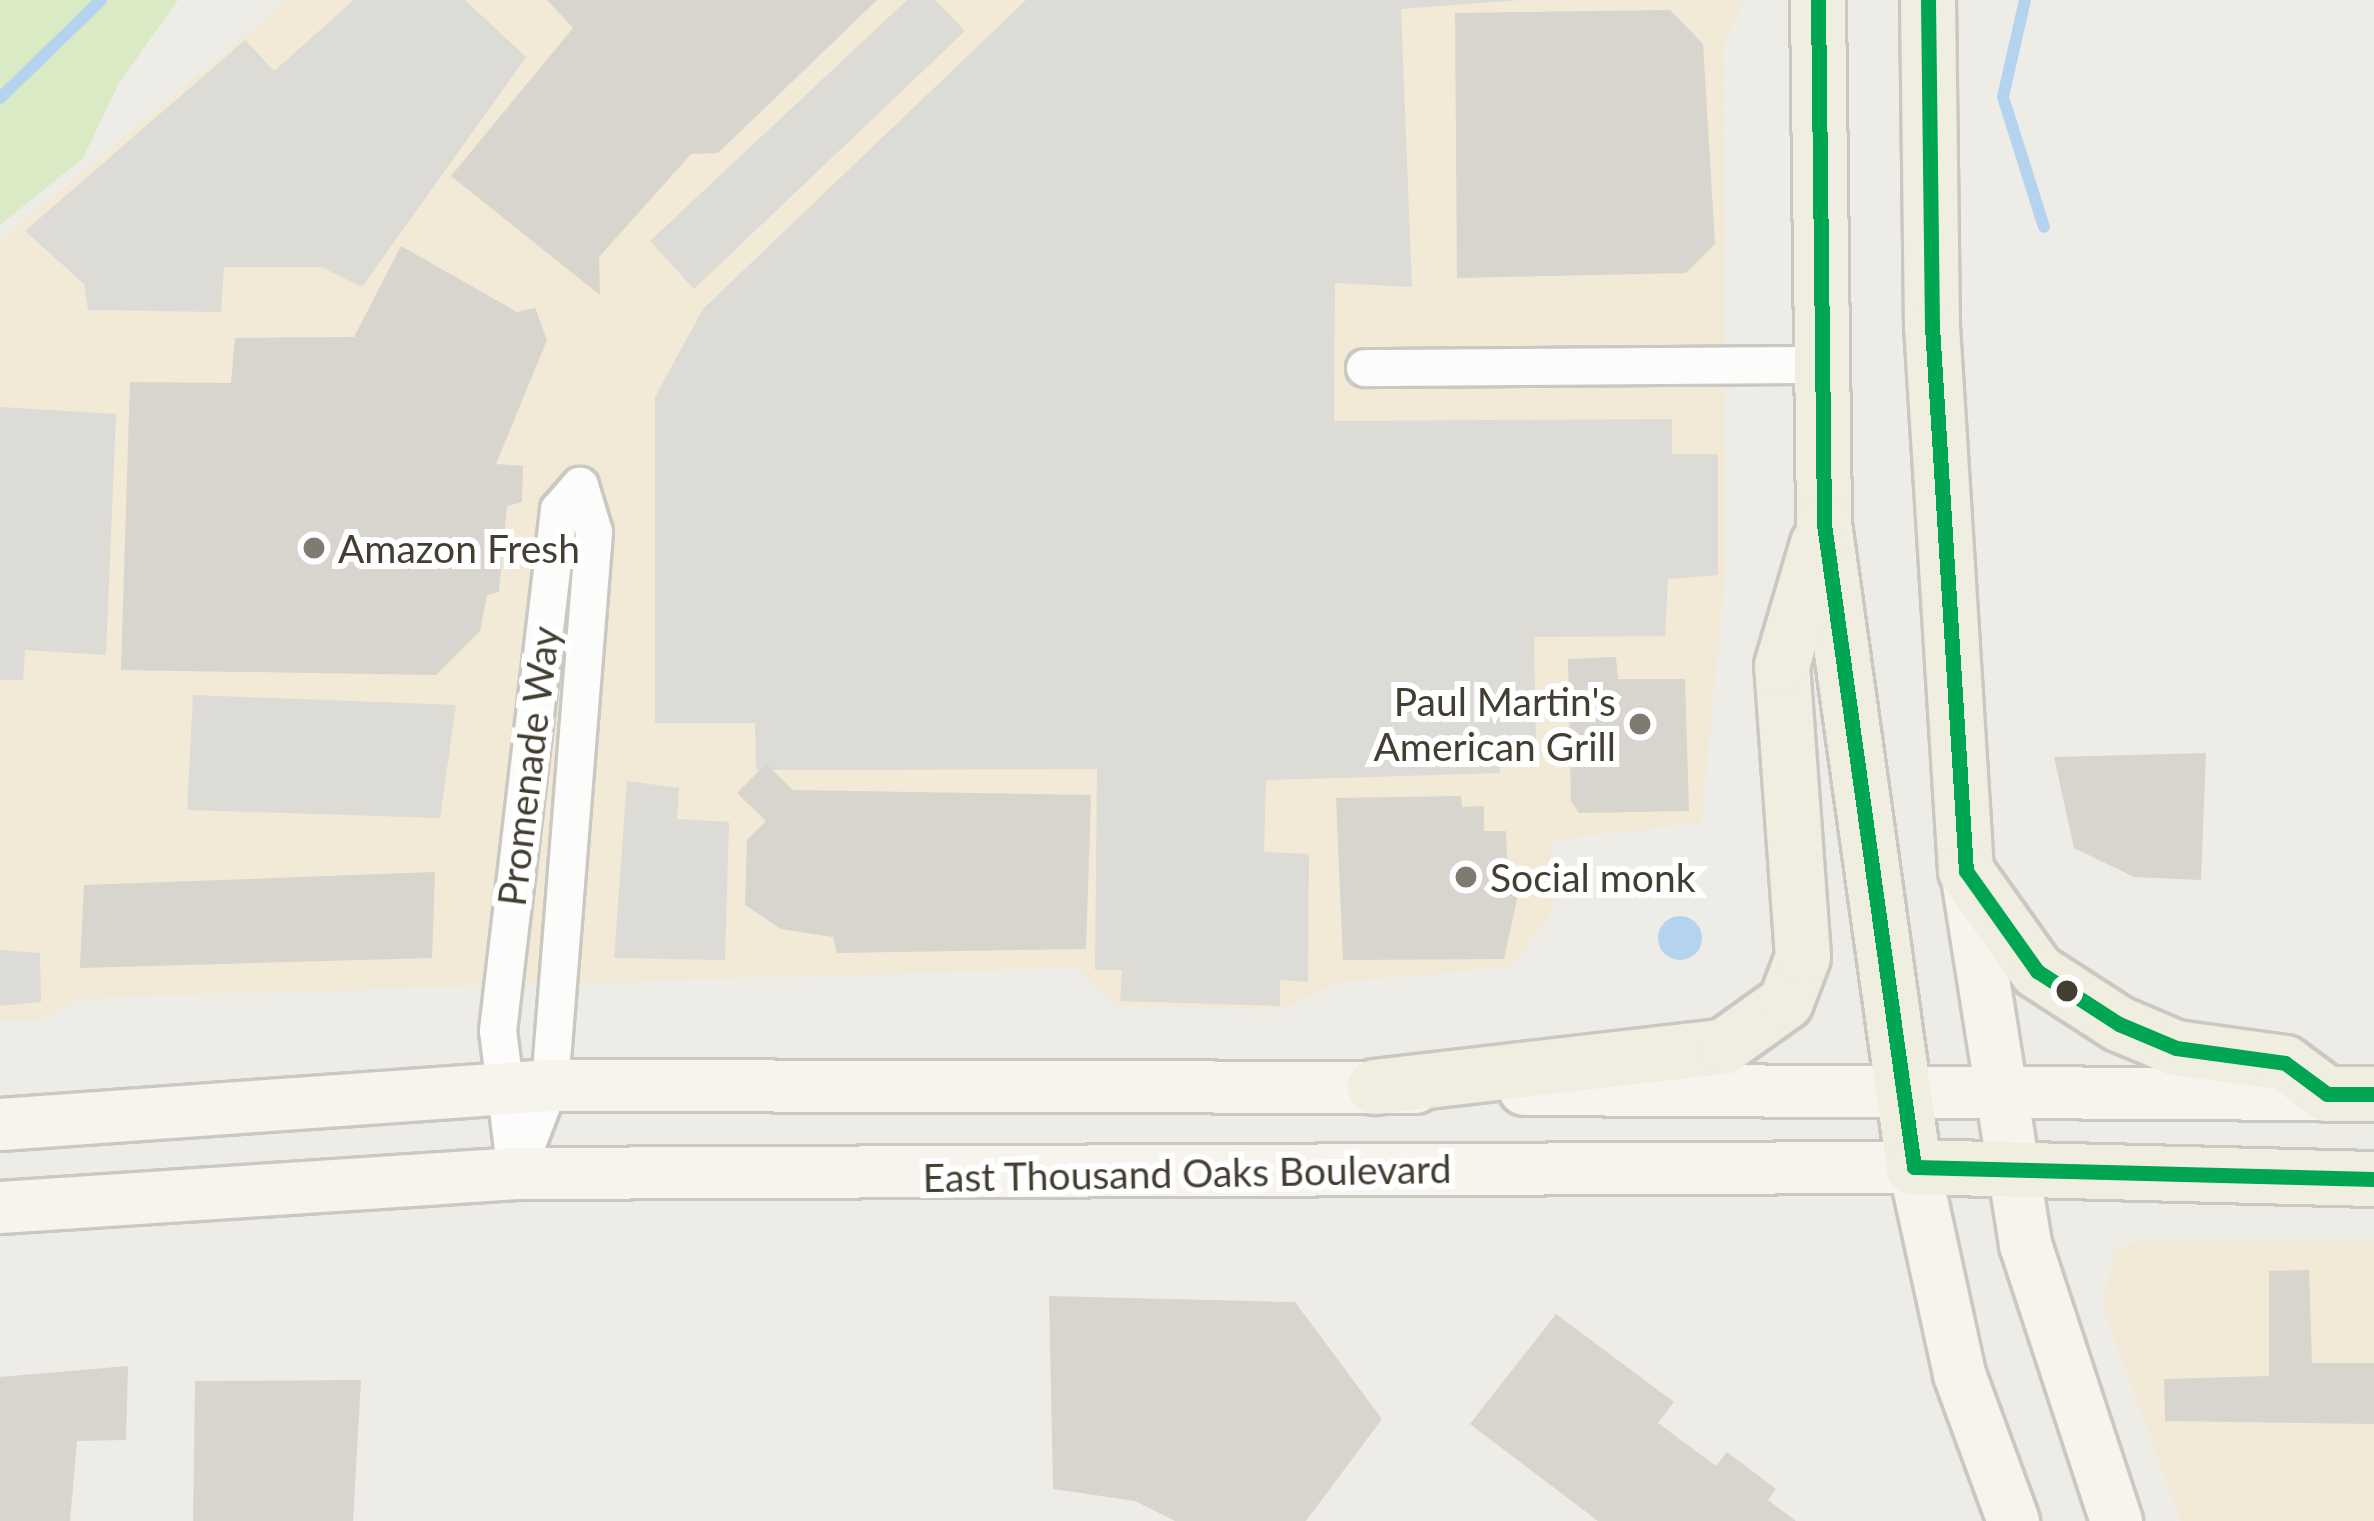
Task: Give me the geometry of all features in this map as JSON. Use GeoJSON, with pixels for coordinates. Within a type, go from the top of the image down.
{"type":"FeatureCollection","features":[{"type":"Feature","properties":{"kind":"main road"},"geometry":{"type":"LineString","coordinates":[[1818,0],[1818,365],[1824,524],[1914,1167],[1959,1374],[2013,1521]]}},
{"type":"Feature","properties":{"kind":"main road"},"geometry":{"type":"LineString","coordinates":[[1928,0],[1932,326],[1966,871],[2009,1174],[2052,1353],[2116,1521]]}},
{"type":"Feature","properties":{"kind":"main road"},"geometry":{"type":"LineString","coordinates":[[1375,1087],[1723,1047],[1786,1002],[1803,958],[1782,666],[1824,524]]}},
{"type":"Feature","properties":{"kind":"main road"},"geometry":{"type":"LineString","coordinates":[[1966,871],[2015,949],[2062,992],[2176,1048],[2285,1063],[2350,1094]]}},
{"type":"Feature","properties":{"kind":"main road","name":"East Thousand Oaks Boulevard"},"geometry":{"type":"LineString","coordinates":[[0,1124],[550,1085],[2350,1094]]}},
{"type":"Feature","properties":{"kind":"main road","name":"East Thousand Oaks Boulevard"},"geometry":{"type":"LineString","coordinates":[[0,1207],[516,1173],[1914,1167],[2009,1174],[2374,1179]]}},
{"type":"Feature","properties":{"kind":"street"},"geometry":{"type":"LineString","coordinates":[[1365,368],[1818,365]]}},
{"type":"Feature","properties":{"kind":"street","name":"Promenade Way"},"geometry":{"type":"LineString","coordinates":[[580,486],[594,532],[550,1085],[516,1173],[499,1086],[559,510],[580,486]]}},
{"type":"Feature","properties":{"kind":"shaded area"},"geometry":{"type":"Polygon","coordinates":[[[287,0],[1744,0],[1724,43],[1725,578],[1701,823],[1551,840],[1553,910],[1511,967],[1338,982],[1282,1009],[1118,1006],[1076,968],[81,998],[38,1021],[0,1020],[0,241],[287,0]]]}},
{"type":"Feature","properties":{"kind":"shaded area"},"geometry":{"type":"Polygon","coordinates":[[[354,0],[465,0],[526,57],[362,287],[321,267],[224,267],[221,312],[88,310],[84,284],[25,231],[245,40],[274,71],[354,0]]]}},
{"type":"Feature","properties":{"kind":"shaded area"},"geometry":{"type":"Polygon","coordinates":[[[907,0],[935,0],[965,31],[694,289],[650,241],[907,0]]]}},
{"type":"Feature","properties":{"kind":"shaded area"},"geometry":{"type":"Polygon","coordinates":[[[1026,0],[1520,0],[1401,9],[1412,287],[1335,283],[1334,421],[1672,419],[1672,454],[1718,454],[1718,575],[1668,579],[1665,636],[1534,637],[1536,747],[1500,747],[1500,773],[1266,780],[1264,852],[1309,854],[1308,982],[1280,980],[1280,1006],[1120,1001],[1122,970],[1095,970],[1097,769],[756,770],[755,723],[655,723],[655,397],[703,309],[1026,0]]]}},
{"type":"Feature","properties":{"kind":"shaded area"},"geometry":{"type":"Polygon","coordinates":[[[0,407],[116,414],[106,655],[25,650],[23,680],[0,680],[0,407]]]}},
{"type":"Feature","properties":{"kind":"shaded area"},"geometry":{"type":"Polygon","coordinates":[[[193,695],[456,705],[440,818],[187,810],[193,695]]]}},
{"type":"Feature","properties":{"kind":"shaded area"},"geometry":{"type":"Polygon","coordinates":[[[627,781],[679,788],[677,819],[729,822],[725,960],[614,958],[627,781]]]}},
{"type":"Feature","properties":{"kind":"shaded area"},"geometry":{"type":"Polygon","coordinates":[[[0,950],[40,953],[41,1002],[0,1006],[0,950]]]}},
{"type":"Feature","properties":{"kind":"shaded area"},"geometry":{"type":"Polygon","coordinates":[[[2136,1242],[2374,1242],[2374,1521],[2181,1521],[2102,1305],[2115,1251],[2136,1242]]]}},
{"type":"Feature","properties":{"kind":"green space"},"geometry":{"type":"Polygon","coordinates":[[[0,0],[178,0],[119,83],[83,158],[0,225],[0,0]]]}},
{"type":"Feature","properties":{"kind":"water"},"geometry":{"type":"Polygon","coordinates":[[[1680,916],[1696,922],[1702,938],[1696,954],[1680,960],[1664,954],[1658,938],[1664,922],[1680,916]]]}},
{"type":"Feature","properties":{"kind":"building"},"geometry":{"type":"Polygon","coordinates":[[[547,0],[877,0],[718,153],[691,154],[599,257],[600,295],[451,176],[573,28],[547,0]]]}},
{"type":"Feature","properties":{"kind":"building"},"geometry":{"type":"Polygon","coordinates":[[[1670,10],[1703,44],[1715,244],[1686,273],[1457,278],[1455,13],[1670,10]]]}},
{"type":"Feature","properties":{"kind":"building","name":"Amazon Fresh"},"geometry":{"type":"Polygon","coordinates":[[[401,246],[517,312],[535,308],[547,340],[496,464],[523,466],[522,502],[507,506],[499,592],[487,595],[480,631],[436,675],[121,670],[130,382],[231,383],[235,338],[354,337],[401,246]]]}},
{"type":"Feature","properties":{"kind":"building"},"geometry":{"type":"Polygon","coordinates":[[[1616,657],[1618,679],[1685,679],[1689,811],[1579,813],[1571,801],[1568,659],[1616,657]]]}},
{"type":"Feature","properties":{"kind":"building"},"geometry":{"type":"Polygon","coordinates":[[[2206,753],[2201,880],[2134,877],[2074,848],[2054,757],[2206,753]]]}},
{"type":"Feature","properties":{"kind":"building"},"geometry":{"type":"Polygon","coordinates":[[[766,764],[793,790],[1091,795],[1086,949],[837,953],[833,937],[781,929],[745,905],[747,840],[766,821],[737,793],[766,764]]]}},
{"type":"Feature","properties":{"kind":"building"},"geometry":{"type":"Polygon","coordinates":[[[1461,796],[1462,807],[1484,806],[1484,831],[1506,831],[1508,881],[1521,881],[1504,959],[1343,960],[1336,798],[1461,796]]]}},
{"type":"Feature","properties":{"kind":"building"},"geometry":{"type":"Polygon","coordinates":[[[435,872],[432,958],[80,968],[84,885],[435,872]]]}},
{"type":"Feature","properties":{"kind":"building"},"geometry":{"type":"Polygon","coordinates":[[[2309,1270],[2312,1363],[2374,1363],[2374,1424],[2165,1421],[2164,1379],[2269,1376],[2269,1271],[2309,1270]]]}},
{"type":"Feature","properties":{"kind":"building"},"geometry":{"type":"Polygon","coordinates":[[[1049,1296],[1295,1302],[1382,1419],[1306,1521],[1175,1521],[1135,1501],[1053,1489],[1049,1296]]]}},
{"type":"Feature","properties":{"kind":"building"},"geometry":{"type":"Polygon","coordinates":[[[1556,1314],[1674,1402],[1658,1423],[1716,1466],[1727,1452],[1776,1489],[1768,1500],[1796,1521],[1598,1521],[1470,1424],[1556,1314]]]}},
{"type":"Feature","properties":{"kind":"building"},"geometry":{"type":"Polygon","coordinates":[[[128,1366],[126,1440],[77,1441],[70,1521],[0,1521],[0,1377],[128,1366]]]}},
{"type":"Feature","properties":{"kind":"building"},"geometry":{"type":"Polygon","coordinates":[[[361,1380],[353,1521],[193,1521],[195,1381],[361,1380]]]}},
{"type":"Feature","properties":{"kind":"waterway"},"geometry":{"type":"LineString","coordinates":[[0,98],[101,0]]}},
{"type":"Feature","properties":{"kind":"waterway"},"geometry":{"type":"LineString","coordinates":[[2025,0],[2003,97],[2044,227]]}},
{"type":"Feature","properties":{"kind":"transit line"},"geometry":{"type":"LineString","coordinates":[[1818,0],[1824,524],[1914,1167],[2374,1179]]}},
{"type":"Feature","properties":{"kind":"transit line"},"geometry":{"type":"LineString","coordinates":[[1928,0],[1932,326],[1966,871],[2037,971],[2119,1024],[2176,1048],[2285,1063],[2327,1094],[2374,1094]]}},
{"type":"Feature","properties":{"kind":"place","name":"Amazon Fresh"},"geometry":{"type":"Point","coordinates":[314,548]}},
{"type":"Feature","properties":{"kind":"place","name":"Paul Martin's American Grill"},"geometry":{"type":"Point","coordinates":[1640,724]}},
{"type":"Feature","properties":{"kind":"place","name":"Social monk"},"geometry":{"type":"Point","coordinates":[1466,877]}}]}
